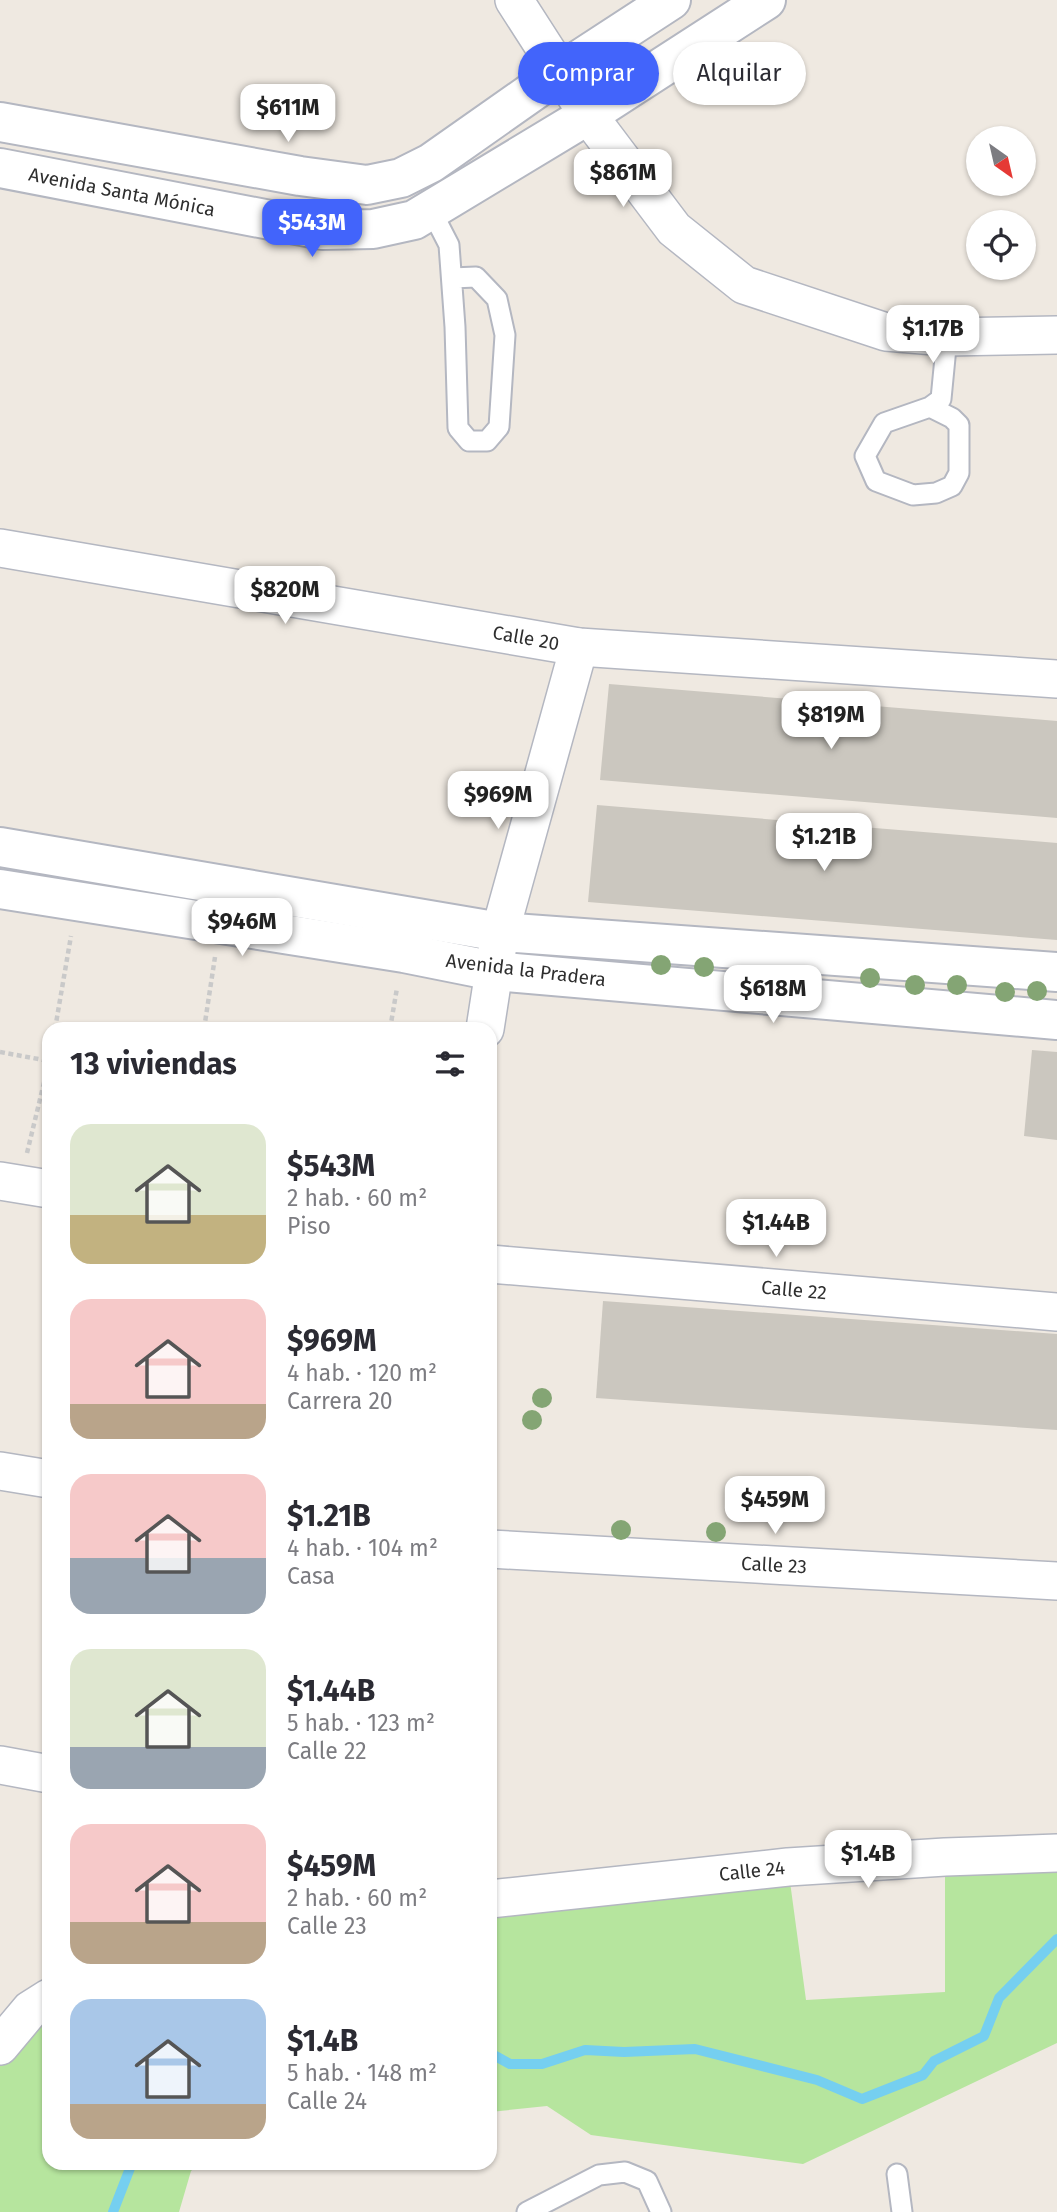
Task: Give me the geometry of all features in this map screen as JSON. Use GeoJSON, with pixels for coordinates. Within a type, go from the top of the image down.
{"type":"FeatureCollection","features":[{"type":"Feature","properties":{"kind":"street"},"geometry":{"type":"LineString","coordinates":[[514,0],[540,42]]}},
{"type":"Feature","properties":{"kind":"street"},"geometry":{"type":"LineString","coordinates":[[607,42],[671,0]]}},
{"type":"Feature","properties":{"kind":"street","name":"Avenida Santa Mónica"},"geometry":{"type":"LineString","coordinates":[[0,168],[322,230],[373,229],[414,220],[588,115],[766,0]]}},
{"type":"Feature","properties":{"kind":"street"},"geometry":{"type":"LineString","coordinates":[[0,122],[300,176],[367,185],[401,178],[431,163],[518,102]]}},
{"type":"Feature","properties":{"kind":"street"},"geometry":{"type":"LineString","coordinates":[[581,105],[674,229],[744,285],[886,332],[947,337],[1057,335]]}},
{"type":"Feature","properties":{"kind":"street","name":"Calle 20"},"geometry":{"type":"LineString","coordinates":[[0,548],[579,647],[1057,678]]}},
{"type":"Feature","properties":{"kind":"street"},"geometry":{"type":"LineString","coordinates":[[486,1022],[500,932],[579,647]]}},
{"type":"Feature","properties":{"kind":"street","name":"Avenida la Pradera"},"geometry":{"type":"LineString","coordinates":[[0,847],[500,932],[1057,972]]}},
{"type":"Feature","properties":{"kind":"street","name":"Avenida la Pradera"},"geometry":{"type":"LineString","coordinates":[[0,889],[404,953],[494,971],[1057,1020]]}},
{"type":"Feature","properties":{"kind":"street","name":"Calle 22"},"geometry":{"type":"LineString","coordinates":[[497,1265],[1057,1312]]}},
{"type":"Feature","properties":{"kind":"street"},"geometry":{"type":"LineString","coordinates":[[0,1471],[42,1478]]}},
{"type":"Feature","properties":{"kind":"street","name":"Calle 23"},"geometry":{"type":"LineString","coordinates":[[497,1549],[1057,1581]]}},
{"type":"Feature","properties":{"kind":"street"},"geometry":{"type":"LineString","coordinates":[[0,1765],[42,1773]]}},
{"type":"Feature","properties":{"kind":"street","name":"Calle 24"},"geometry":{"type":"LineString","coordinates":[[497,1898],[788,1867],[1057,1853]]}},
{"type":"Feature","properties":{"kind":"street"},"geometry":{"type":"LineString","coordinates":[[0,2046],[30,2010],[42,2002]]}},
{"type":"Feature","properties":{"kind":"lane"},"geometry":{"type":"LineString","coordinates":[[431,210],[449,245],[458,428],[469,441],[487,441],[499,427],[505,335],[497,299],[476,277],[452,278]]}},
{"type":"Feature","properties":{"kind":"lane"},"geometry":{"type":"LineString","coordinates":[[930,407],[952,418],[959,425],[959,473],[952,486],[936,493],[914,495],[876,481],[865,456],[884,423],[930,407],[941,399],[947,337]]}},
{"type":"Feature","properties":{"kind":"lane"},"geometry":{"type":"LineString","coordinates":[[527,2212],[599,2175],[625,2172],[647,2181],[661,2212]]}},
{"type":"Feature","properties":{"kind":"lane"},"geometry":{"type":"LineString","coordinates":[[897,2174],[902,2212]]}},
{"type":"Feature","properties":{"kind":"path"},"geometry":{"type":"LineString","coordinates":[[56,1022],[78,901]]}},
{"type":"Feature","properties":{"kind":"path"},"geometry":{"type":"LineString","coordinates":[[205,1022],[220,924]]}},
{"type":"Feature","properties":{"kind":"path"},"geometry":{"type":"LineString","coordinates":[[0,1052],[42,1060]]}},
{"type":"Feature","properties":{"kind":"path"},"geometry":{"type":"LineString","coordinates":[[23,1185],[42,1094]]}},
{"type":"Feature","properties":{"kind":"green space"},"geometry":{"type":"Polygon","coordinates":[[[1057,1853],[1057,2043],[803,2164],[591,2135],[547,2106],[497,2111],[497,1898],[788,1867],[806,2000],[945,1992],[945,1857],[1057,1853]]]}},
{"type":"Feature","properties":{"kind":"green space"},"geometry":{"type":"Polygon","coordinates":[[[42,2005],[42,2170],[192,2170],[179,2212],[0,2212],[0,2049],[42,2005]]]}},
{"type":"Feature","properties":{"kind":"building"},"geometry":{"type":"Polygon","coordinates":[[[609,684],[1057,721],[1057,818],[600,780],[609,684]]]}},
{"type":"Feature","properties":{"kind":"building"},"geometry":{"type":"Polygon","coordinates":[[[597,805],[1057,843],[1057,940],[588,902],[597,805]]]}},
{"type":"Feature","properties":{"kind":"building"},"geometry":{"type":"Polygon","coordinates":[[[1032,1050],[1057,1052],[1057,1140],[1024,1136],[1032,1050]]]}},
{"type":"Feature","properties":{"kind":"building"},"geometry":{"type":"Polygon","coordinates":[[[603,1301],[1057,1334],[1057,1430],[596,1398],[603,1301]]]}},
{"type":"Feature","properties":{"kind":"waterway"},"geometry":{"type":"LineString","coordinates":[[497,2057],[510,2064],[542,2064],[585,2050],[624,2052],[695,2049],[817,2080],[862,2099],[923,2075],[934,2061],[984,2036],[999,1998],[1057,1939]]}},
{"type":"Feature","properties":{"kind":"waterway"},"geometry":{"type":"LineString","coordinates":[[113,2212],[129,2170]]}}]}
